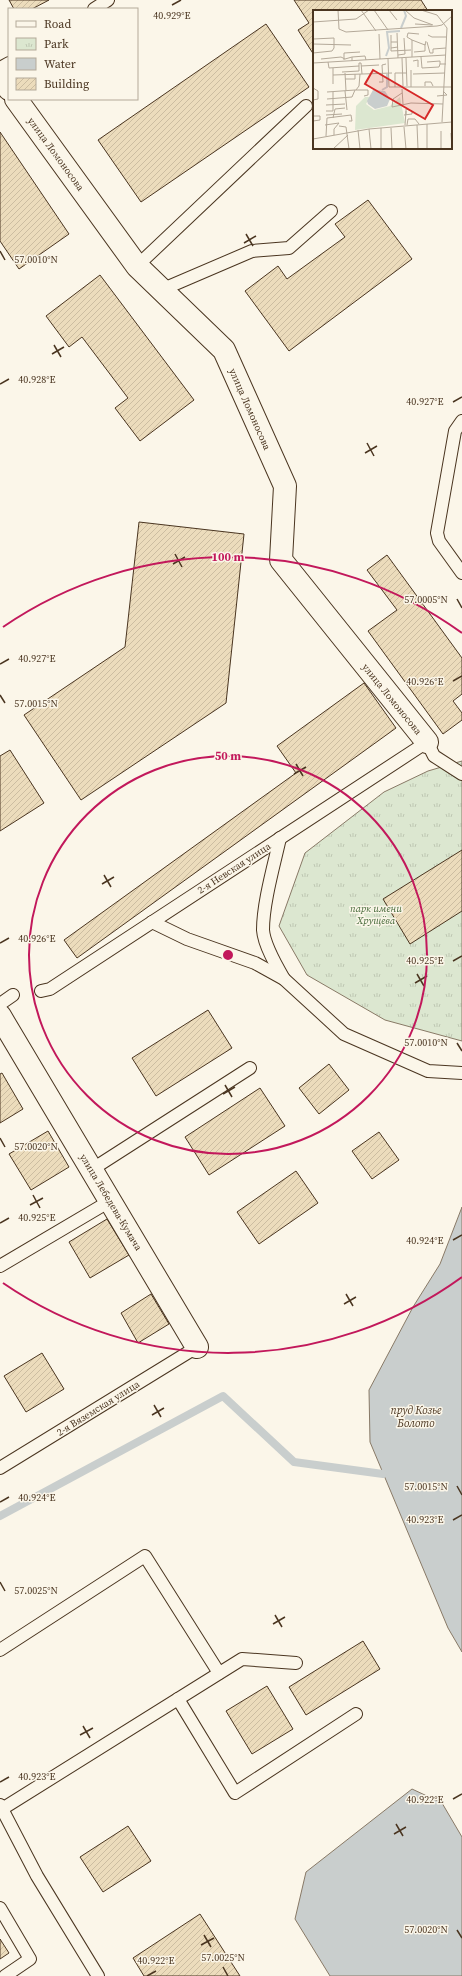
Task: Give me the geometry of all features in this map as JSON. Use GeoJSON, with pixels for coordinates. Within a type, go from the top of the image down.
{"type":"FeatureCollection","features":[{"type":"Feature","properties":{"kind":"street"},"geometry":{"type":"LineString","coordinates":[[0,77],[8,88]]}},
{"type":"Feature","properties":{"kind":"street","name":"улица Ломоносова"},"geometry":{"type":"LineString","coordinates":[[17,100],[137,266],[224,350],[285,486],[281,560],[427,742]]}},
{"type":"Feature","properties":{"kind":"street","name":"улица Лебедева-Кумача"},"geometry":{"type":"LineString","coordinates":[[0,1016],[196,1347]]}},
{"type":"Feature","properties":{"kind":"lane"},"geometry":{"type":"LineString","coordinates":[[96,8],[108,0]]}},
{"type":"Feature","properties":{"kind":"lane"},"geometry":{"type":"LineString","coordinates":[[137,266],[306,106]]}},
{"type":"Feature","properties":{"kind":"lane"},"geometry":{"type":"LineString","coordinates":[[161,290],[252,251],[289,248],[331,210]]}},
{"type":"Feature","properties":{"kind":"lane"},"geometry":{"type":"LineString","coordinates":[[462,421],[456,430],[437,533],[439,541],[462,573]]}},
{"type":"Feature","properties":{"kind":"lane"},"geometry":{"type":"LineString","coordinates":[[427,742],[434,756],[462,774]]}},
{"type":"Feature","properties":{"kind":"lane","name":"2-я Невская улица"},"geometry":{"type":"LineString","coordinates":[[41,991],[50,989],[427,742]]}},
{"type":"Feature","properties":{"kind":"lane"},"geometry":{"type":"LineString","coordinates":[[280,838],[269,884],[263,932],[274,961],[284,979]]}},
{"type":"Feature","properties":{"kind":"lane"},"geometry":{"type":"LineString","coordinates":[[152,922],[187,939],[255,963],[284,979],[344,1034],[428,1071],[462,1073]]}},
{"type":"Feature","properties":{"kind":"lane"},"geometry":{"type":"LineString","coordinates":[[0,1004],[13,995]]}},
{"type":"Feature","properties":{"kind":"lane"},"geometry":{"type":"LineString","coordinates":[[92,1170],[250,1068]]}},
{"type":"Feature","properties":{"kind":"lane"},"geometry":{"type":"LineString","coordinates":[[0,1266],[110,1201]]}},
{"type":"Feature","properties":{"kind":"lane","name":"2-я Вяземская улица"},"geometry":{"type":"LineString","coordinates":[[0,1468],[196,1347]]}},
{"type":"Feature","properties":{"kind":"lane"},"geometry":{"type":"LineString","coordinates":[[0,1650],[145,1556],[219,1673]]}},
{"type":"Feature","properties":{"kind":"lane"},"geometry":{"type":"LineString","coordinates":[[98,1976],[37,1876],[2,1814],[242,1659],[296,1663]]}},
{"type":"Feature","properties":{"kind":"lane"},"geometry":{"type":"LineString","coordinates":[[178,1699],[235,1793],[356,1714]]}},
{"type":"Feature","properties":{"kind":"lane"},"geometry":{"type":"LineString","coordinates":[[0,1908],[30,1959],[5,1976]]}},
{"type":"Feature","properties":{"kind":"green space","name":"парк имени Хрущёва"},"geometry":{"type":"Polygon","coordinates":[[[462,761],[462,1041],[385,1020],[307,975],[279,926],[305,853],[384,792],[428,771],[462,761]]]}},
{"type":"Feature","properties":{"kind":"water","name":"пруд Козье Болото"},"geometry":{"type":"Polygon","coordinates":[[[462,1207],[462,1652],[448,1628],[370,1442],[369,1390],[413,1307],[440,1264],[462,1207]]]}},
{"type":"Feature","properties":{"kind":"water"},"geometry":{"type":"Polygon","coordinates":[[[412,1789],[442,1803],[462,1837],[462,1976],[330,1976],[295,1919],[306,1872],[412,1789]]]}},
{"type":"Feature","properties":{"kind":"building"},"geometry":{"type":"Polygon","coordinates":[[[9,0],[49,0],[34,8],[13,8],[9,0]]]}},
{"type":"Feature","properties":{"kind":"building"},"geometry":{"type":"Polygon","coordinates":[[[294,0],[421,0],[427,10],[313,10],[313,53],[298,30],[309,23],[294,0]]]}},
{"type":"Feature","properties":{"kind":"building"},"geometry":{"type":"Polygon","coordinates":[[[266,24],[309,87],[141,202],[98,140],[266,24]]]}},
{"type":"Feature","properties":{"kind":"building"},"geometry":{"type":"Polygon","coordinates":[[[0,132],[69,234],[19,269],[0,241],[0,132]]]}},
{"type":"Feature","properties":{"kind":"building"},"geometry":{"type":"Polygon","coordinates":[[[368,200],[412,259],[289,351],[245,291],[278,266],[287,279],[345,237],[335,224],[368,200]]]}},
{"type":"Feature","properties":{"kind":"building"},"geometry":{"type":"Polygon","coordinates":[[[100,275],[194,400],[140,441],[115,408],[128,398],[82,337],[69,347],[46,316],[100,275]]]}},
{"type":"Feature","properties":{"kind":"building"},"geometry":{"type":"Polygon","coordinates":[[[139,522],[244,534],[226,703],[81,800],[24,715],[125,647],[139,522]]]}},
{"type":"Feature","properties":{"kind":"building"},"geometry":{"type":"Polygon","coordinates":[[[387,555],[462,658],[462,694],[453,701],[462,713],[462,720],[443,734],[368,631],[397,610],[367,570],[387,555]]]}},
{"type":"Feature","properties":{"kind":"building"},"geometry":{"type":"Polygon","coordinates":[[[364,683],[396,728],[77,958],[64,940],[296,773],[277,746],[364,683]]]}},
{"type":"Feature","properties":{"kind":"building"},"geometry":{"type":"Polygon","coordinates":[[[10,750],[44,803],[0,831],[0,756],[10,750]]]}},
{"type":"Feature","properties":{"kind":"building"},"geometry":{"type":"Polygon","coordinates":[[[462,850],[462,911],[410,944],[383,899],[462,850]]]}},
{"type":"Feature","properties":{"kind":"building"},"geometry":{"type":"Polygon","coordinates":[[[208,1010],[232,1048],[156,1096],[132,1058],[208,1010]]]}},
{"type":"Feature","properties":{"kind":"building"},"geometry":{"type":"Polygon","coordinates":[[[329,1064],[349,1090],[319,1114],[299,1088],[329,1064]]]}},
{"type":"Feature","properties":{"kind":"building"},"geometry":{"type":"Polygon","coordinates":[[[2,1073],[23,1109],[0,1123],[0,1074],[2,1073]]]}},
{"type":"Feature","properties":{"kind":"building"},"geometry":{"type":"Polygon","coordinates":[[[260,1088],[285,1126],[209,1175],[185,1137],[260,1088]]]}},
{"type":"Feature","properties":{"kind":"building"},"geometry":{"type":"Polygon","coordinates":[[[48,1131],[69,1167],[31,1190],[9,1154],[48,1131]]]}},
{"type":"Feature","properties":{"kind":"building"},"geometry":{"type":"Polygon","coordinates":[[[379,1132],[399,1160],[372,1179],[352,1151],[379,1132]]]}},
{"type":"Feature","properties":{"kind":"building"},"geometry":{"type":"Polygon","coordinates":[[[296,1171],[318,1203],[259,1244],[237,1212],[296,1171]]]}},
{"type":"Feature","properties":{"kind":"building"},"geometry":{"type":"Polygon","coordinates":[[[107,1219],[129,1255],[90,1278],[69,1242],[107,1219]]]}},
{"type":"Feature","properties":{"kind":"building"},"geometry":{"type":"Polygon","coordinates":[[[151,1294],[169,1324],[138,1343],[121,1313],[151,1294]]]}},
{"type":"Feature","properties":{"kind":"building"},"geometry":{"type":"Polygon","coordinates":[[[42,1353],[64,1389],[26,1412],[4,1376],[42,1353]]]}},
{"type":"Feature","properties":{"kind":"building"},"geometry":{"type":"Polygon","coordinates":[[[363,1641],[380,1669],[306,1715],[289,1687],[363,1641]]]}},
{"type":"Feature","properties":{"kind":"building"},"geometry":{"type":"Polygon","coordinates":[[[267,1686],[293,1729],[252,1754],[226,1711],[267,1686]]]}},
{"type":"Feature","properties":{"kind":"building"},"geometry":{"type":"Polygon","coordinates":[[[128,1826],[151,1861],[103,1892],[80,1857],[128,1826]]]}},
{"type":"Feature","properties":{"kind":"building"},"geometry":{"type":"Polygon","coordinates":[[[200,1914],[240,1976],[144,1976],[133,1958],[200,1914]]]}},
{"type":"Feature","properties":{"kind":"building"},"geometry":{"type":"Polygon","coordinates":[[[0,1939],[9,1953],[0,1959],[0,1939]]]}},
{"type":"Feature","properties":{"kind":"waterway"},"geometry":{"type":"LineString","coordinates":[[0,1516],[223,1396],[294,1462],[383,1474]]}}]}
